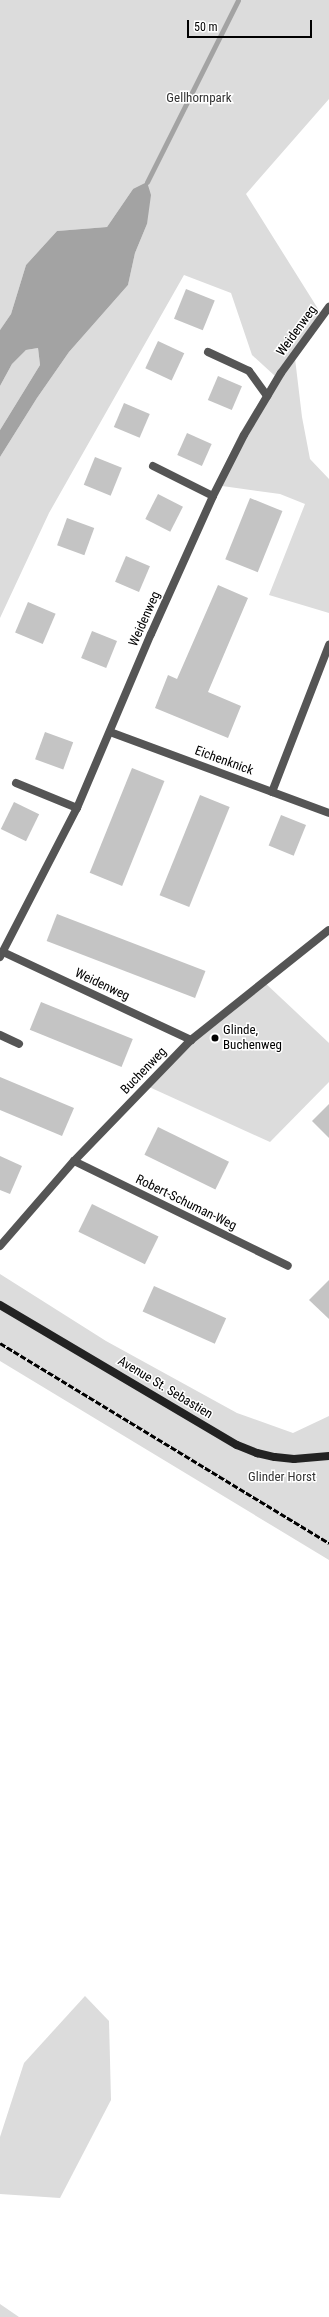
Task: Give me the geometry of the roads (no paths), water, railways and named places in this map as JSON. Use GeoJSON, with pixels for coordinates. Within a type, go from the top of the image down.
{"type":"FeatureCollection","features":[{"type":"Feature","properties":{"kind":"main road","name":"Avenue St. Sebastien"},"geometry":{"type":"LineString","coordinates":[[0,1305],[237,1445],[257,1453],[275,1457],[294,1458],[329,1456]]}},
{"type":"Feature","properties":{"kind":"street","name":"Weidenweg"},"geometry":{"type":"LineString","coordinates":[[191,1040],[2,955],[77,808],[150,634],[213,496],[267,396],[329,308]]}},
{"type":"Feature","properties":{"kind":"street"},"geometry":{"type":"LineString","coordinates":[[208,352],[249,371],[267,396]]}},
{"type":"Feature","properties":{"kind":"street"},"geometry":{"type":"LineString","coordinates":[[153,466],[213,496]]}},
{"type":"Feature","properties":{"kind":"street"},"geometry":{"type":"LineString","coordinates":[[272,792],[329,645]]}},
{"type":"Feature","properties":{"kind":"street","name":"Eichenknick"},"geometry":{"type":"LineString","coordinates":[[110,732],[329,813]]}},
{"type":"Feature","properties":{"kind":"street"},"geometry":{"type":"LineString","coordinates":[[16,783],[77,808]]}},
{"type":"Feature","properties":{"kind":"street","name":"Buchenweg"},"geometry":{"type":"LineString","coordinates":[[0,1246],[74,1161],[191,1040],[328,933]]}},
{"type":"Feature","properties":{"kind":"street"},"geometry":{"type":"LineString","coordinates":[[0,1036],[19,1044]]}},
{"type":"Feature","properties":{"kind":"street","name":"Robert-Schuman-Weg"},"geometry":{"type":"LineString","coordinates":[[74,1161],[288,1266]]}},
{"type":"Feature","properties":{"kind":"waterway"},"geometry":{"type":"LineString","coordinates":[[147,182],[238,0]]}},
{"type":"Feature","properties":{"kind":"railway"},"geometry":{"type":"LineString","coordinates":[[0,1343],[329,1543]]}},
{"type":"Feature","properties":{"kind":"place","name":"Glinde, Buchenweg"},"geometry":{"type":"Point","coordinates":[215,1038]}},
{"type":"Feature","properties":{"kind":"park label","name":"Gellhornpark"},"geometry":{"type":"Point","coordinates":[199,98]}},
{"type":"Feature","properties":{"kind":"park label","name":"Glinder Horst"},"geometry":{"type":"Point","coordinates":[282,1477]}}]}
